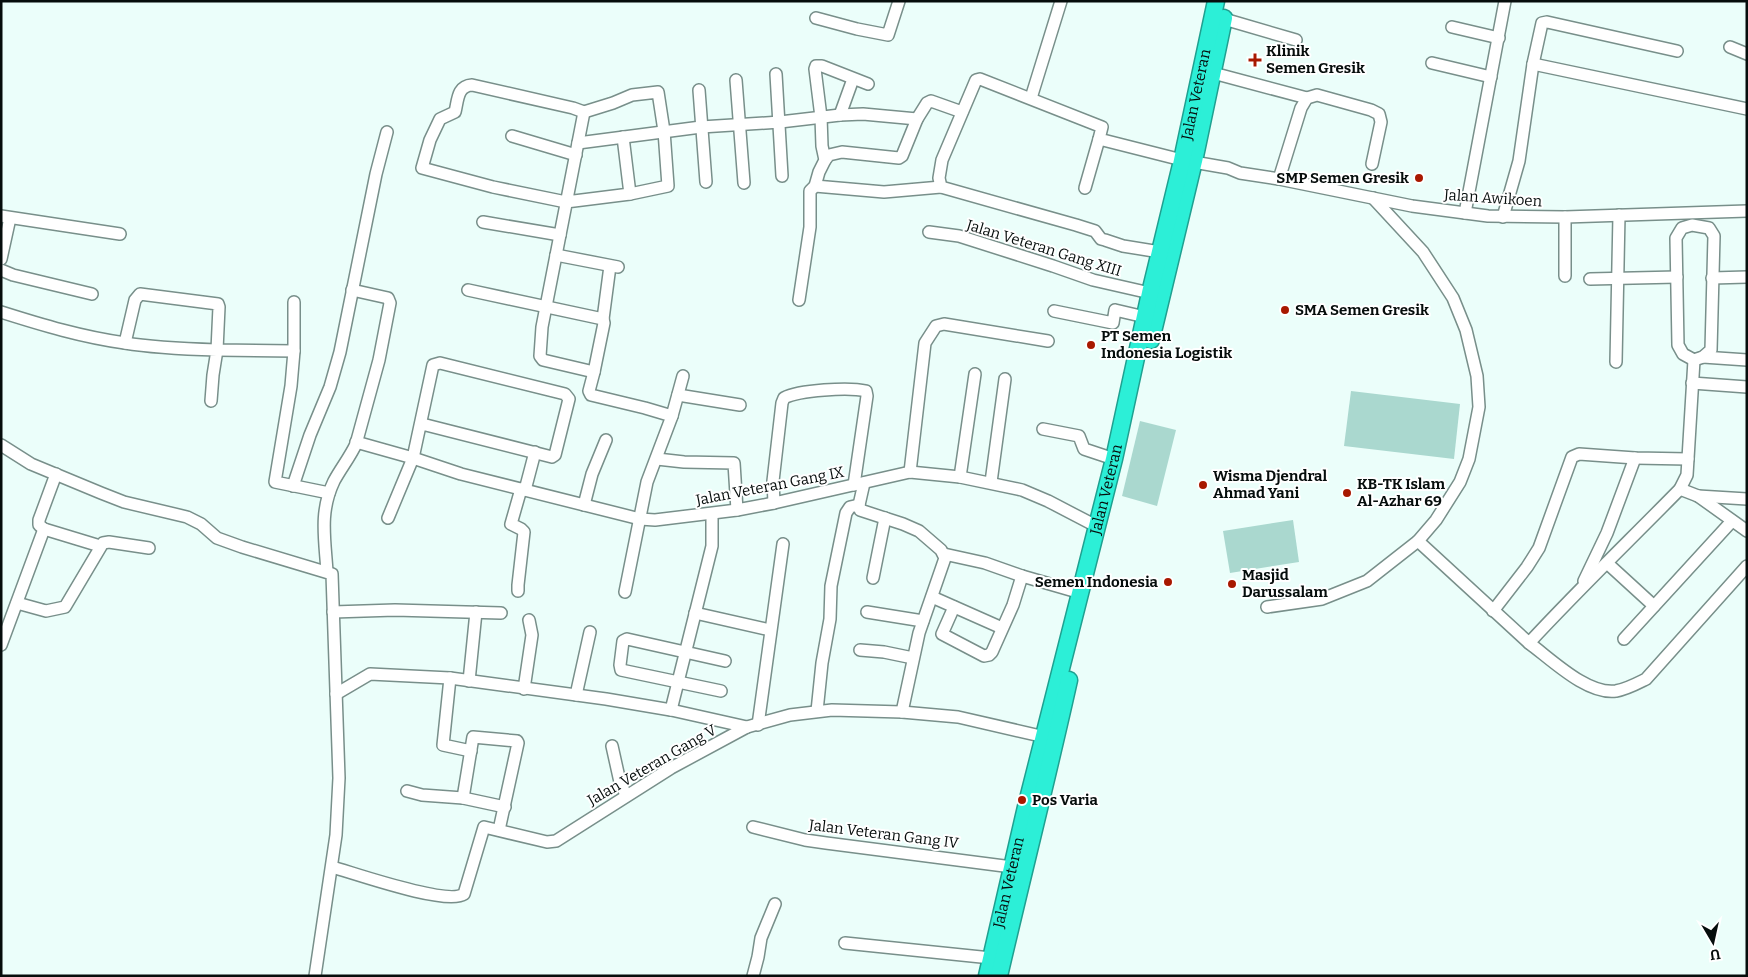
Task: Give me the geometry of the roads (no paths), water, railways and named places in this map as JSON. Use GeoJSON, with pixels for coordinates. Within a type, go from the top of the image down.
{"type":"FeatureCollection","features":[{"type":"Feature","properties":{"kind":"highway","name":"Jalan Veteran"},"geometry":{"type":"LineString","coordinates":[[999,976],[1034,802],[1112,503],[1187,163],[1216,1]]}},
{"type":"Feature","properties":{"kind":"highway","name":"Jalan Veteran"},"geometry":{"type":"LineString","coordinates":[[1045,760],[1045,736],[1098,527],[1150,293],[1160,252],[1212,74],[1228,1]]}},
{"type":"Feature","properties":{"kind":"highway","name":"Jalan Veteran"},"geometry":{"type":"LineString","coordinates":[[987,976],[1012,867],[1034,802]]}},
{"type":"Feature","properties":{"kind":"street"},"geometry":{"type":"LineString","coordinates":[[816,18],[888,35],[899,1]]}},
{"type":"Feature","properties":{"kind":"street"},"geometry":{"type":"LineString","coordinates":[[1031,98],[1061,1]]}},
{"type":"Feature","properties":{"kind":"street"},"geometry":{"type":"LineString","coordinates":[[1465,212],[1499,38],[1502,2]]}},
{"type":"Feature","properties":{"kind":"street"},"geometry":{"type":"LineString","coordinates":[[1224,19],[1296,40]]}},
{"type":"Feature","properties":{"kind":"street"},"geometry":{"type":"LineString","coordinates":[[1503,217],[1519,160],[1533,64],[1541,24],[1545,22],[1677,51]]}},
{"type":"Feature","properties":{"kind":"street"},"geometry":{"type":"LineString","coordinates":[[1452,28],[1499,38]]}},
{"type":"Feature","properties":{"kind":"street"},"geometry":{"type":"LineString","coordinates":[[1730,47],[1747,54]]}},
{"type":"Feature","properties":{"kind":"street"},"geometry":{"type":"LineString","coordinates":[[1432,63],[1491,77]]}},
{"type":"Feature","properties":{"kind":"street"},"geometry":{"type":"LineString","coordinates":[[1533,64],[1747,109]]}},
{"type":"Feature","properties":{"kind":"street"},"geometry":{"type":"LineString","coordinates":[[825,160],[822,146],[816,66],[822,66],[868,84]]}},
{"type":"Feature","properties":{"kind":"street"},"geometry":{"type":"LineString","coordinates":[[776,74],[782,176]]}},
{"type":"Feature","properties":{"kind":"street"},"geometry":{"type":"LineString","coordinates":[[1212,74],[1307,98],[1317,95],[1379,114],[1381,122],[1372,164]]}},
{"type":"Feature","properties":{"kind":"street"},"geometry":{"type":"LineString","coordinates":[[941,187],[939,178],[942,160],[976,80],[980,78],[1102,127],[1084,188]]}},
{"type":"Feature","properties":{"kind":"street"},"geometry":{"type":"LineString","coordinates":[[840,115],[853,79]]}},
{"type":"Feature","properties":{"kind":"street"},"geometry":{"type":"LineString","coordinates":[[736,80],[744,183]]}},
{"type":"Feature","properties":{"kind":"street"},"geometry":{"type":"LineString","coordinates":[[466,85],[584,112],[613,104],[632,94],[658,92],[664,131],[668,186],[630,194],[566,202],[493,187],[422,168],[430,140],[440,119],[454,112],[461,90],[466,85]]}},
{"type":"Feature","properties":{"kind":"street"},"geometry":{"type":"LineString","coordinates":[[699,90],[706,182]]}},
{"type":"Feature","properties":{"kind":"street"},"geometry":{"type":"LineString","coordinates":[[1279,178],[1301,108],[1307,98]]}},
{"type":"Feature","properties":{"kind":"street"},"geometry":{"type":"LineString","coordinates":[[799,300],[810,228],[810,191],[815,186],[819,172],[829,155],[842,152],[900,158],[917,119],[929,102],[962,112]]}},
{"type":"Feature","properties":{"kind":"street"},"geometry":{"type":"LineString","coordinates":[[584,112],[540,343],[541,358],[594,372]]}},
{"type":"Feature","properties":{"kind":"street"},"geometry":{"type":"LineString","coordinates":[[578,143],[701,127],[780,122],[840,115],[863,114],[917,119]]}},
{"type":"Feature","properties":{"kind":"street"},"geometry":{"type":"LineString","coordinates":[[293,486],[310,435],[330,387],[340,352],[376,174],[387,132]]}},
{"type":"Feature","properties":{"kind":"street"},"geometry":{"type":"LineString","coordinates":[[512,136],[576,154]]}},
{"type":"Feature","properties":{"kind":"street"},"geometry":{"type":"LineString","coordinates":[[623,137],[630,194]]}},
{"type":"Feature","properties":{"kind":"street","name":"Jalan Awikoen"},"geometry":{"type":"LineString","coordinates":[[1099,139],[1187,163],[1228,168],[1240,173],[1279,178],[1412,206],[1503,217],[1619,215],[1692,219],[1747,211]]}},
{"type":"Feature","properties":{"kind":"street"},"geometry":{"type":"LineString","coordinates":[[815,186],[884,192],[941,187],[1095,231],[1102,239],[1123,246],[1160,252]]}},
{"type":"Feature","properties":{"kind":"street"},"geometry":{"type":"LineString","coordinates":[[1266,607],[1322,599],[1367,581],[1418,541],[1449,501],[1460,482],[1466,466],[1479,406],[1477,376],[1466,330],[1453,298],[1423,252],[1374,198]]}},
{"type":"Feature","properties":{"kind":"street"},"geometry":{"type":"LineString","coordinates":[[1616,362],[1619,215]]}},
{"type":"Feature","properties":{"kind":"street"},"geometry":{"type":"LineString","coordinates":[[1,259],[6,217],[120,234]]}},
{"type":"Feature","properties":{"kind":"street"},"geometry":{"type":"LineString","coordinates":[[1565,217],[1565,276]]}},
{"type":"Feature","properties":{"kind":"street"},"geometry":{"type":"LineString","coordinates":[[1529,642],[1680,489],[1687,475],[1692,383],[1698,358],[1711,350],[1714,236],[1709,228],[1692,219],[1682,228],[1676,238],[1678,345],[1683,354],[1698,358],[1747,360]]}},
{"type":"Feature","properties":{"kind":"street"},"geometry":{"type":"LineString","coordinates":[[483,222],[560,235]]}},
{"type":"Feature","properties":{"kind":"street","name":"Jalan Veteran Gang XIII"},"geometry":{"type":"LineString","coordinates":[[928,232],[959,236],[1093,280],[1150,293]]}},
{"type":"Feature","properties":{"kind":"street"},"geometry":{"type":"LineString","coordinates":[[556,255],[614,266],[589,391],[591,395],[672,416]]}},
{"type":"Feature","properties":{"kind":"street"},"geometry":{"type":"LineString","coordinates":[[1,270],[92,294]]}},
{"type":"Feature","properties":{"kind":"street"},"geometry":{"type":"LineString","coordinates":[[1590,279],[1677,277]]}},
{"type":"Feature","properties":{"kind":"street"},"geometry":{"type":"LineString","coordinates":[[1712,278],[1747,277]]}},
{"type":"Feature","properties":{"kind":"street"},"geometry":{"type":"LineString","coordinates":[[327,572],[323,517],[325,504],[334,480],[350,456],[356,442],[379,360],[390,303],[388,298],[352,290]]}},
{"type":"Feature","properties":{"kind":"street"},"geometry":{"type":"LineString","coordinates":[[468,290],[603,319]]}},
{"type":"Feature","properties":{"kind":"street"},"geometry":{"type":"LineString","coordinates":[[125,343],[135,300],[138,296],[145,294],[218,304],[217,350],[211,401]]}},
{"type":"Feature","properties":{"kind":"street"},"geometry":{"type":"LineString","coordinates":[[294,302],[294,351],[291,386],[274,479],[276,483],[329,493]]}},
{"type":"Feature","properties":{"kind":"street"},"geometry":{"type":"LineString","coordinates":[[1054,311],[1113,322],[1115,310],[1145,316]]}},
{"type":"Feature","properties":{"kind":"street"},"geometry":{"type":"LineString","coordinates":[[1,312],[80,334],[125,343],[217,350],[294,351]]}},
{"type":"Feature","properties":{"kind":"street"},"geometry":{"type":"LineString","coordinates":[[910,472],[925,344],[936,326],[944,324],[1048,340]]}},
{"type":"Feature","properties":{"kind":"street"},"geometry":{"type":"LineString","coordinates":[[388,518],[413,458],[434,365],[437,363],[565,394],[569,399],[555,455],[547,456],[422,424]]}},
{"type":"Feature","properties":{"kind":"street"},"geometry":{"type":"LineString","coordinates":[[960,477],[975,374]]}},
{"type":"Feature","properties":{"kind":"street"},"geometry":{"type":"LineString","coordinates":[[626,592],[647,482],[672,416],[683,376]]}},
{"type":"Feature","properties":{"kind":"street"},"geometry":{"type":"LineString","coordinates":[[990,482],[1005,379]]}},
{"type":"Feature","properties":{"kind":"street"},"geometry":{"type":"LineString","coordinates":[[1692,383],[1747,386]]}},
{"type":"Feature","properties":{"kind":"street"},"geometry":{"type":"LineString","coordinates":[[774,503],[773,482],[784,398],[814,390],[866,391],[859,484],[860,510],[919,531],[944,554],[985,562],[1022,576],[1081,593]]}},
{"type":"Feature","properties":{"kind":"street"},"geometry":{"type":"LineString","coordinates":[[678,395],[740,405]]}},
{"type":"Feature","properties":{"kind":"street"},"geometry":{"type":"LineString","coordinates":[[1043,429],[1079,436],[1084,449],[1114,459]]}},
{"type":"Feature","properties":{"kind":"street"},"geometry":{"type":"LineString","coordinates":[[584,505],[592,474],[606,440]]}},
{"type":"Feature","properties":{"kind":"street","name":"Jalan Veteran Gang IX"},"geometry":{"type":"LineString","coordinates":[[356,442],[460,474],[584,505],[655,520],[737,510],[910,472],[990,482],[1034,494],[1098,527]]}},
{"type":"Feature","properties":{"kind":"street"},"geometry":{"type":"LineString","coordinates":[[1,445],[31,464],[124,502],[186,517],[201,524],[217,538],[332,574],[339,778],[336,835],[315,976]]}},
{"type":"Feature","properties":{"kind":"street"},"geometry":{"type":"LineString","coordinates":[[518,591],[524,532],[522,529],[511,524],[535,452]]}},
{"type":"Feature","properties":{"kind":"street"},"geometry":{"type":"LineString","coordinates":[[1494,611],[1539,548],[1572,457],[1579,454],[1688,459]]}},
{"type":"Feature","properties":{"kind":"street"},"geometry":{"type":"LineString","coordinates":[[1580,589],[1607,533],[1635,458]]}},
{"type":"Feature","properties":{"kind":"street"},"geometry":{"type":"LineString","coordinates":[[656,459],[684,462],[734,463],[737,510]]}},
{"type":"Feature","properties":{"kind":"street"},"geometry":{"type":"LineString","coordinates":[[56,474],[39,520],[39,525],[44,529],[100,546]]}},
{"type":"Feature","properties":{"kind":"street"},"geometry":{"type":"LineString","coordinates":[[1680,489],[1698,496],[1747,531]]}},
{"type":"Feature","properties":{"kind":"street"},"geometry":{"type":"LineString","coordinates":[[1698,496],[1747,499]]}},
{"type":"Feature","properties":{"kind":"street"},"geometry":{"type":"LineString","coordinates":[[817,711],[822,663],[830,619],[832,586],[844,522],[847,510],[859,505]]}},
{"type":"Feature","properties":{"kind":"street"},"geometry":{"type":"LineString","coordinates":[[671,710],[712,546],[712,514]]}},
{"type":"Feature","properties":{"kind":"street"},"geometry":{"type":"LineString","coordinates":[[873,578],[885,518]]}},
{"type":"Feature","properties":{"kind":"street"},"geometry":{"type":"LineString","coordinates":[[1624,639],[1732,521]]}},
{"type":"Feature","properties":{"kind":"street"},"geometry":{"type":"LineString","coordinates":[[1,645],[44,529]]}},
{"type":"Feature","properties":{"kind":"street"},"geometry":{"type":"LineString","coordinates":[[1418,541],[1529,642],[1578,680],[1600,690],[1617,690],[1632,686],[1646,679],[1747,566]]}},
{"type":"Feature","properties":{"kind":"street"},"geometry":{"type":"LineString","coordinates":[[17,603],[46,610],[65,606],[100,546],[105,542],[149,548]]}},
{"type":"Feature","properties":{"kind":"street"},"geometry":{"type":"LineString","coordinates":[[336,694],[370,674],[450,678],[671,710],[752,726],[770,630],[783,544]]}},
{"type":"Feature","properties":{"kind":"street"},"geometry":{"type":"LineString","coordinates":[[902,712],[913,658],[923,621],[944,564],[944,554]]}},
{"type":"Feature","properties":{"kind":"street"},"geometry":{"type":"LineString","coordinates":[[1607,563],[1654,606]]}},
{"type":"Feature","properties":{"kind":"street"},"geometry":{"type":"LineString","coordinates":[[954,607],[942,634],[984,656],[989,655],[1013,605],[1022,576]]}},
{"type":"Feature","properties":{"kind":"street"},"geometry":{"type":"LineString","coordinates":[[932,597],[1002,628]]}},
{"type":"Feature","properties":{"kind":"street"},"geometry":{"type":"LineString","coordinates":[[333,612],[395,610],[501,613]]}},
{"type":"Feature","properties":{"kind":"street"},"geometry":{"type":"LineString","coordinates":[[469,680],[476,612]]}},
{"type":"Feature","properties":{"kind":"street"},"geometry":{"type":"LineString","coordinates":[[867,612],[923,621]]}},
{"type":"Feature","properties":{"kind":"street"},"geometry":{"type":"LineString","coordinates":[[695,613],[770,630]]}},
{"type":"Feature","properties":{"kind":"street"},"geometry":{"type":"LineString","coordinates":[[524,688],[532,635],[529,620]]}},
{"type":"Feature","properties":{"kind":"street"},"geometry":{"type":"LineString","coordinates":[[576,695],[590,632]]}},
{"type":"Feature","properties":{"kind":"street"},"geometry":{"type":"LineString","coordinates":[[721,691],[621,670],[622,641],[627,639],[725,661]]}},
{"type":"Feature","properties":{"kind":"street"},"geometry":{"type":"LineString","coordinates":[[860,650],[884,652],[913,658]]}},
{"type":"Feature","properties":{"kind":"street"},"geometry":{"type":"LineString","coordinates":[[450,678],[443,745],[471,751]]}},
{"type":"Feature","properties":{"kind":"street","name":"Jalan Veteran Gang V"},"geometry":{"type":"LineString","coordinates":[[499,830],[547,842],[556,840],[671,768],[752,726],[790,715],[817,711],[902,712],[958,717],[1045,736]]}},
{"type":"Feature","properties":{"kind":"street"},"geometry":{"type":"LineString","coordinates":[[332,866],[431,895],[459,897],[464,894],[483,828],[486,826],[499,830],[517,741],[473,737],[463,798]]}},
{"type":"Feature","properties":{"kind":"street"},"geometry":{"type":"LineString","coordinates":[[612,746],[620,782],[626,795]]}},
{"type":"Feature","properties":{"kind":"street"},"geometry":{"type":"LineString","coordinates":[[407,791],[430,796],[463,798],[505,807]]}},
{"type":"Feature","properties":{"kind":"street","name":"Jalan Veteran Gang IV"},"geometry":{"type":"LineString","coordinates":[[753,827],[805,840],[1012,867]]}},
{"type":"Feature","properties":{"kind":"street"},"geometry":{"type":"LineString","coordinates":[[753,976],[758,958],[760,938],[775,904]]}},
{"type":"Feature","properties":{"kind":"street"},"geometry":{"type":"LineString","coordinates":[[845,943],[991,958]]}},
{"type":"Feature","properties":{"kind":"place","name":"Klinik Semen Gresik"},"geometry":{"type":"Point","coordinates":[1255,60]}},
{"type":"Feature","properties":{"kind":"place","name":"SMP Semen Gresik"},"geometry":{"type":"Point","coordinates":[1419,178]}},
{"type":"Feature","properties":{"kind":"place","name":"SMA Semen Gresik"},"geometry":{"type":"Point","coordinates":[1285,310]}},
{"type":"Feature","properties":{"kind":"place","name":"PT Semen Indonesia Logistik"},"geometry":{"type":"Point","coordinates":[1091,345]}},
{"type":"Feature","properties":{"kind":"place","name":"Wisma Djendral Ahmad Yani"},"geometry":{"type":"Point","coordinates":[1203,485]}},
{"type":"Feature","properties":{"kind":"place","name":"KB-TK Islam Al-Azhar 69"},"geometry":{"type":"Point","coordinates":[1347,493]}},
{"type":"Feature","properties":{"kind":"place","name":"Semen Indonesia"},"geometry":{"type":"Point","coordinates":[1168,582]}},
{"type":"Feature","properties":{"kind":"place","name":"Masjid Darussalam"},"geometry":{"type":"Point","coordinates":[1232,584]}},
{"type":"Feature","properties":{"kind":"place","name":"Pos Varia"},"geometry":{"type":"Point","coordinates":[1022,800]}}]}
